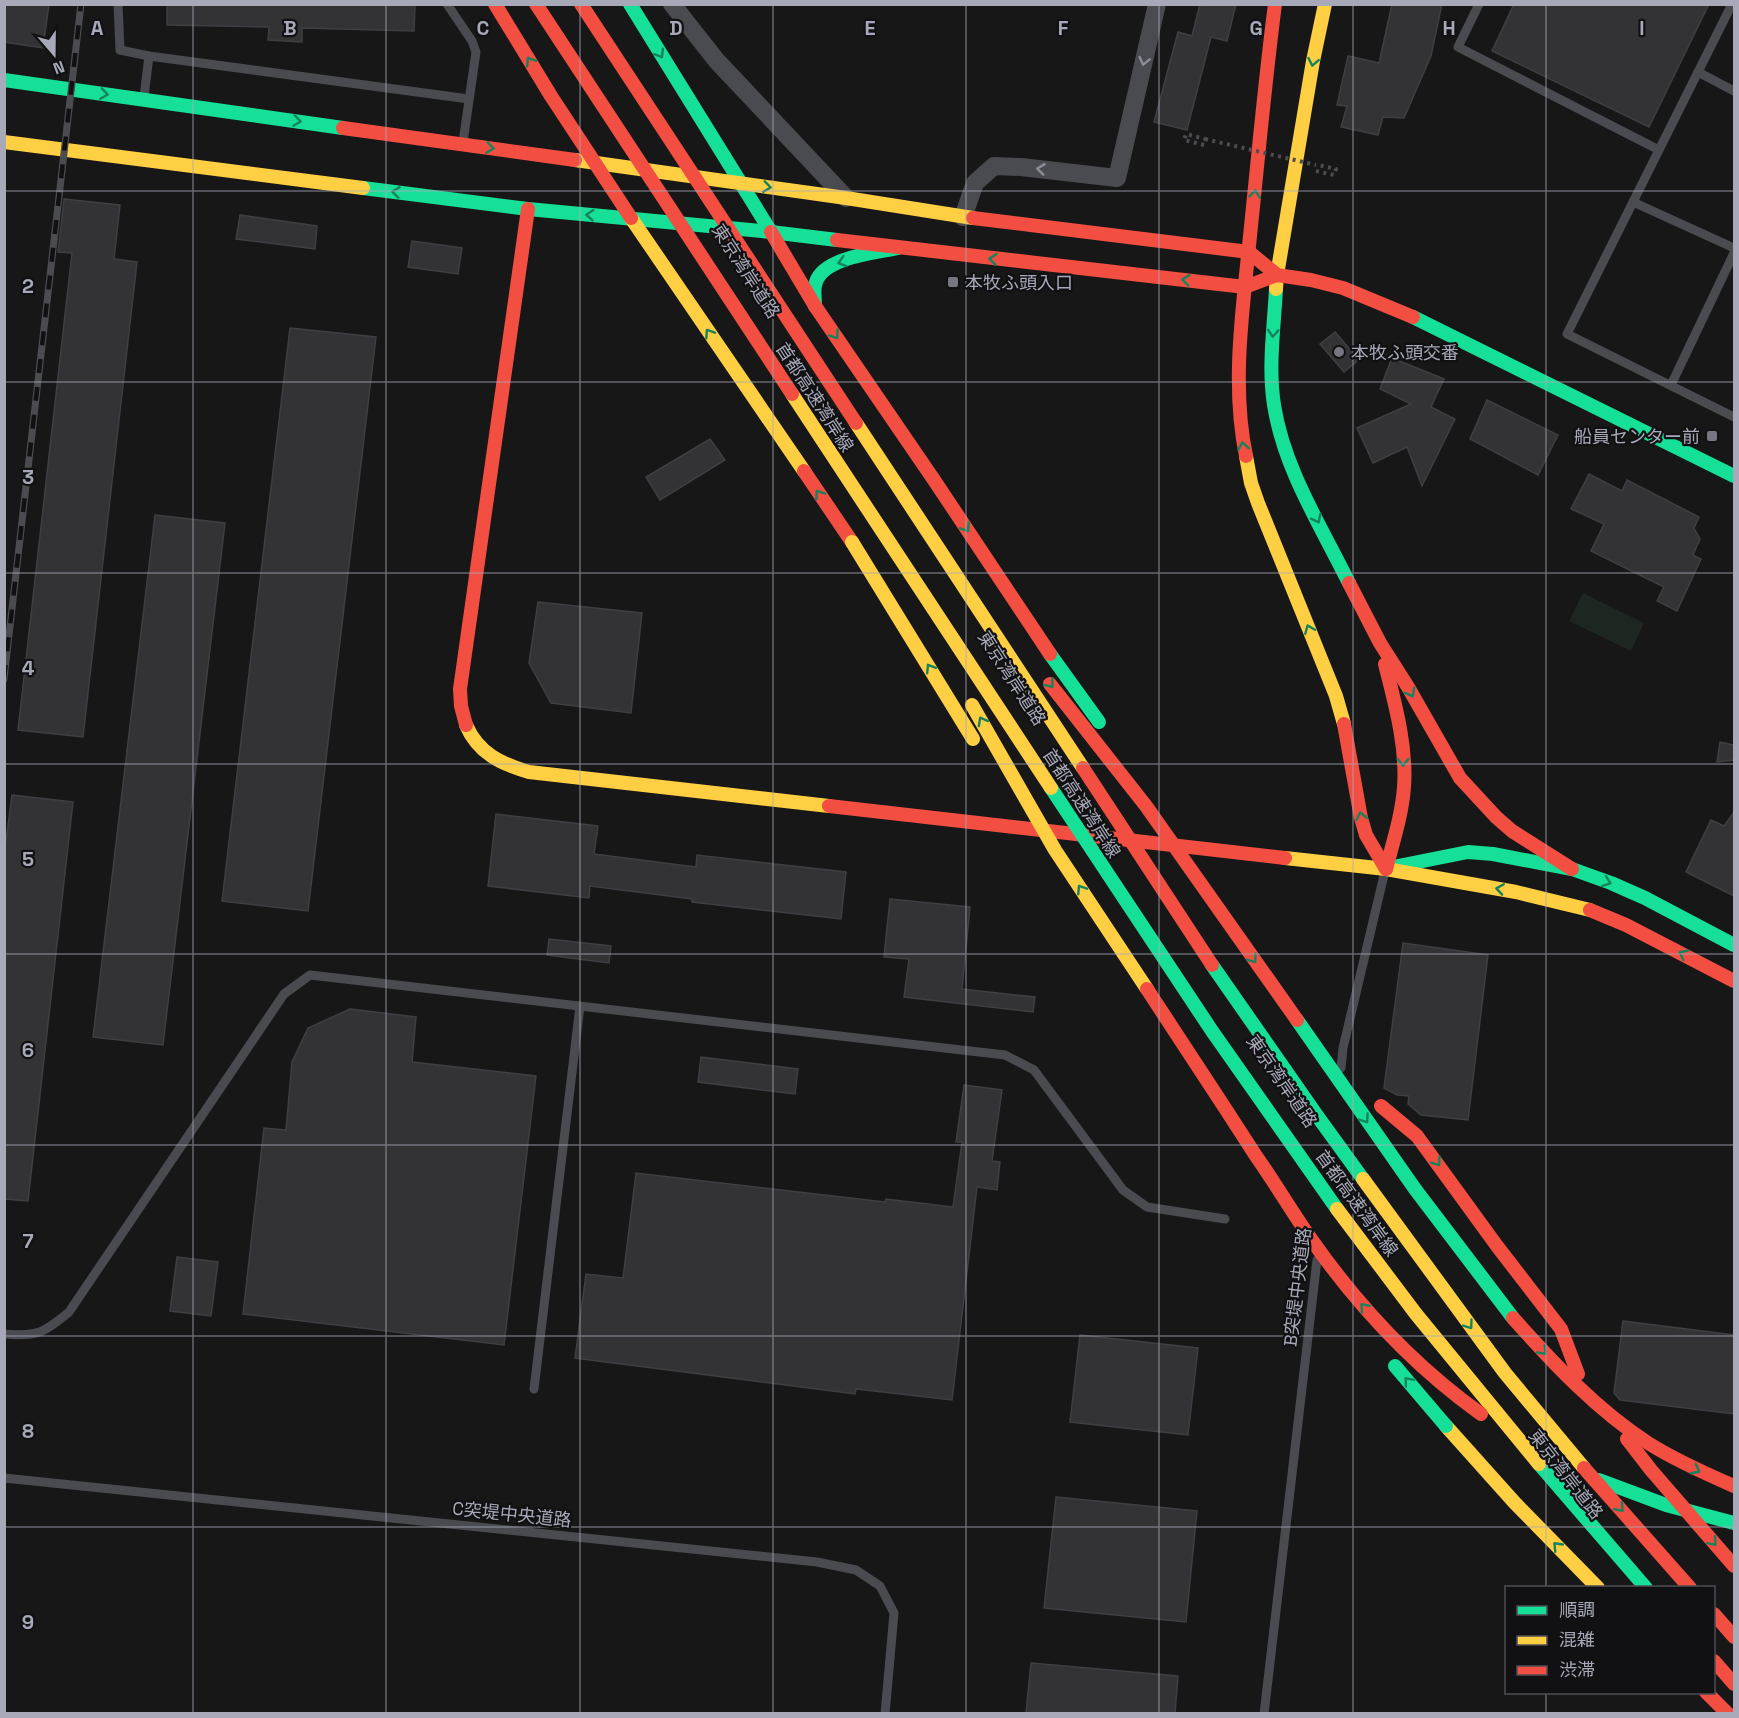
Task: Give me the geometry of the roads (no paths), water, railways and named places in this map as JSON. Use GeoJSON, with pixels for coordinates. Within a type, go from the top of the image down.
{"type":"FeatureCollection","features":[{"type":"Feature","properties":{"kind":"main road"},"geometry":{"type":"LineString","coordinates":[[495,4],[551,96],[631,218],[852,542],[982,754]]}},
{"type":"Feature","properties":{"kind":"main road","name":"首都高速湾岸線"},"geometry":{"type":"LineString","coordinates":[[536,4],[1203,1018],[1344,1219],[1477,1390],[1584,1518],[1645,1586]]}},
{"type":"Feature","properties":{"kind":"main road","name":"東京湾岸道路"},"geometry":{"type":"LineString","coordinates":[[549,4],[1252,1071],[1525,1452],[1587,1531],[1636,1586]]}},
{"type":"Feature","properties":{"kind":"main road","name":"東京湾岸道路"},"geometry":{"type":"LineString","coordinates":[[569,4],[1200,965],[1417,1276]]}},
{"type":"Feature","properties":{"kind":"main road","name":"首都高速湾岸線"},"geometry":{"type":"LineString","coordinates":[[581,4],[1208,958],[1393,1222],[1505,1373],[1571,1453],[1689,1586]]}},
{"type":"Feature","properties":{"kind":"main road"},"geometry":{"type":"LineString","coordinates":[[630,4],[815,306],[1041,642],[1102,727],[1243,968]]}},
{"type":"Feature","properties":{"kind":"main road"},"geometry":{"type":"LineString","coordinates":[[1275,4],[1245,287],[1240,421],[1246,463],[1265,521],[1336,696],[1347,733],[1361,818],[1366,835],[1372,849],[1386,868]]}},
{"type":"Feature","properties":{"kind":"main road"},"geometry":{"type":"LineString","coordinates":[[1325,4],[1313,61],[1277,275],[1271,371],[1274,405],[1281,436],[1295,476],[1380,643],[1408,687],[1448,759],[1471,790],[1496,817],[1512,831],[1572,870]]}},
{"type":"Feature","properties":{"kind":"main road"},"geometry":{"type":"LineString","coordinates":[[4,80],[846,198],[963,217],[1249,252],[1277,275]]}},
{"type":"Feature","properties":{"kind":"main road"},"geometry":{"type":"LineString","coordinates":[[551,96],[557,126]]}},
{"type":"Feature","properties":{"kind":"main road"},"geometry":{"type":"LineString","coordinates":[[4,142],[528,209],[771,232],[1245,287],[1277,275],[1311,280],[1343,288],[1408,315],[1734,476]]}},
{"type":"Feature","properties":{"kind":"main road"},"geometry":{"type":"LineString","coordinates":[[538,155],[551,142]]}},
{"type":"Feature","properties":{"kind":"main road"},"geometry":{"type":"LineString","coordinates":[[528,209],[460,689],[463,719],[483,751],[505,765],[529,772],[1386,868],[1516,892],[1587,909],[1626,925],[1734,981]]}},
{"type":"Feature","properties":{"kind":"main road"},"geometry":{"type":"LineString","coordinates":[[815,306],[816,280],[823,270],[837,262],[898,248]]}},
{"type":"Feature","properties":{"kind":"main road"},"geometry":{"type":"LineString","coordinates":[[850,483],[935,637]]}},
{"type":"Feature","properties":{"kind":"main road"},"geometry":{"type":"LineString","coordinates":[[910,506],[1013,637]]}},
{"type":"Feature","properties":{"kind":"main road"},"geometry":{"type":"LineString","coordinates":[[1380,643],[1401,726],[1403,754],[1402,804],[1386,868]]}},
{"type":"Feature","properties":{"kind":"main road"},"geometry":{"type":"LineString","coordinates":[[1042,674],[1146,805],[1422,1199],[1526,1334],[1568,1378],[1605,1412],[1652,1447],[1712,1478],[1734,1486]]}},
{"type":"Feature","properties":{"kind":"main road"},"geometry":{"type":"LineString","coordinates":[[964,688],[1055,850],[1292,1210],[1333,1268],[1381,1326],[1446,1389],[1519,1440],[1555,1460],[1630,1493],[1734,1523]]}},
{"type":"Feature","properties":{"kind":"main road"},"geometry":{"type":"LineString","coordinates":[[1127,760],[1203,862]]}},
{"type":"Feature","properties":{"kind":"main road"},"geometry":{"type":"LineString","coordinates":[[1017,814],[1034,843]]}},
{"type":"Feature","properties":{"kind":"main road"},"geometry":{"type":"LineString","coordinates":[[1386,868],[1468,852],[1493,854],[1572,870],[1646,898],[1734,945]]}},
{"type":"Feature","properties":{"kind":"main road"},"geometry":{"type":"LineString","coordinates":[[1060,882],[1260,1137]]}},
{"type":"Feature","properties":{"kind":"main road"},"geometry":{"type":"LineString","coordinates":[[1334,1042],[1353,1069]]}},
{"type":"Feature","properties":{"kind":"main road"},"geometry":{"type":"LineString","coordinates":[[1309,1080],[1454,1325]]}},
{"type":"Feature","properties":{"kind":"main road"},"geometry":{"type":"LineString","coordinates":[[1578,1374],[1561,1329],[1417,1136],[1378,1101],[1486,1253],[1546,1332],[1651,1470],[1734,1567]]}},
{"type":"Feature","properties":{"kind":"main road"},"geometry":{"type":"LineString","coordinates":[[1295,1240],[1358,1321]]}},
{"type":"Feature","properties":{"kind":"main road"},"geometry":{"type":"LineString","coordinates":[[1401,1316],[1415,1335]]}},
{"type":"Feature","properties":{"kind":"main road"},"geometry":{"type":"LineString","coordinates":[[1387,1356],[1514,1502],[1597,1586]]}},
{"type":"Feature","properties":{"kind":"main road"},"geometry":{"type":"LineString","coordinates":[[1438,1363],[1490,1429]]}},
{"type":"Feature","properties":{"kind":"main road","name":"東京湾岸道路"},"geometry":{"type":"LineString","coordinates":[[1502,1398],[1598,1524],[1653,1586]]}},
{"type":"Feature","properties":{"kind":"main road"},"geometry":{"type":"LineString","coordinates":[[1715,1616],[1734,1637]]}},
{"type":"Feature","properties":{"kind":"main road"},"geometry":{"type":"LineString","coordinates":[[1715,1654],[1734,1674]]}},
{"type":"Feature","properties":{"kind":"main road"},"geometry":{"type":"LineString","coordinates":[[1715,1663],[1734,1684]]}},
{"type":"Feature","properties":{"kind":"main road"},"geometry":{"type":"LineString","coordinates":[[1715,1674],[1734,1693]]}},
{"type":"Feature","properties":{"kind":"main road"},"geometry":{"type":"LineString","coordinates":[[1708,1694],[1728,1713]]}},
{"type":"Feature","properties":{"kind":"street"},"geometry":{"type":"LineString","coordinates":[[672,4],[716,60],[846,198]]}},
{"type":"Feature","properties":{"kind":"street"},"geometry":{"type":"LineString","coordinates":[[963,217],[975,183],[994,166],[1117,178],[1157,4]]}},
{"type":"Feature","properties":{"kind":"lane"},"geometry":{"type":"LineString","coordinates":[[118,4],[120,50],[469,99]]}},
{"type":"Feature","properties":{"kind":"lane"},"geometry":{"type":"LineString","coordinates":[[447,4],[472,41],[476,52],[463,144]]}},
{"type":"Feature","properties":{"kind":"lane"},"geometry":{"type":"LineString","coordinates":[[1479,4],[1458,47],[1659,150]]}},
{"type":"Feature","properties":{"kind":"lane"},"geometry":{"type":"LineString","coordinates":[[1732,4],[1567,334],[1734,417]]}},
{"type":"Feature","properties":{"kind":"lane"},"geometry":{"type":"LineString","coordinates":[[143,99],[150,56]]}},
{"type":"Feature","properties":{"kind":"lane"},"geometry":{"type":"LineString","coordinates":[[1698,72],[1734,91]]}},
{"type":"Feature","properties":{"kind":"lane"},"geometry":{"type":"LineString","coordinates":[[1633,202],[1734,248]]}},
{"type":"Feature","properties":{"kind":"lane"},"geometry":{"type":"LineString","coordinates":[[1671,385],[1734,253]]}},
{"type":"Feature","properties":{"kind":"lane"},"geometry":{"type":"LineString","coordinates":[[1337,1092],[1343,1048],[1386,868]]}},
{"type":"Feature","properties":{"kind":"lane"},"geometry":{"type":"LineString","coordinates":[[4,1334],[27,1336],[50,1328],[69,1312],[284,994],[310,975],[1005,1055],[1034,1070],[1124,1190],[1131,1196],[1147,1207],[1225,1219]]}},
{"type":"Feature","properties":{"kind":"lane"},"geometry":{"type":"LineString","coordinates":[[534,1389],[580,1006]]}},
{"type":"Feature","properties":{"kind":"lane"},"geometry":{"type":"LineString","coordinates":[[1330,1149],[1333,1126]]}},
{"type":"Feature","properties":{"kind":"lane","name":"B突堤中央道路"},"geometry":{"type":"LineString","coordinates":[[1323,1208],[1327,1173]]}},
{"type":"Feature","properties":{"kind":"lane","name":"B突堤中央道路"},"geometry":{"type":"LineString","coordinates":[[1263,1713],[1320,1232]]}},
{"type":"Feature","properties":{"kind":"lane","name":"C突堤中央道路"},"geometry":{"type":"LineString","coordinates":[[4,1478],[817,1562],[856,1570],[880,1586],[894,1613],[885,1713]]}},
{"type":"Feature","properties":{"kind":"railway"},"geometry":{"type":"LineString","coordinates":[[4,679],[81,4]]}},
{"type":"Feature","properties":{"kind":"place","name":"本牧ふ頭入口"},"geometry":{"type":"Point","coordinates":[953,282]}},
{"type":"Feature","properties":{"kind":"place","name":"本牧ふ頭交番"},"geometry":{"type":"Point","coordinates":[1339,352]}},
{"type":"Feature","properties":{"kind":"place","name":"船員センター前"},"geometry":{"type":"Point","coordinates":[1712,436]}}]}
